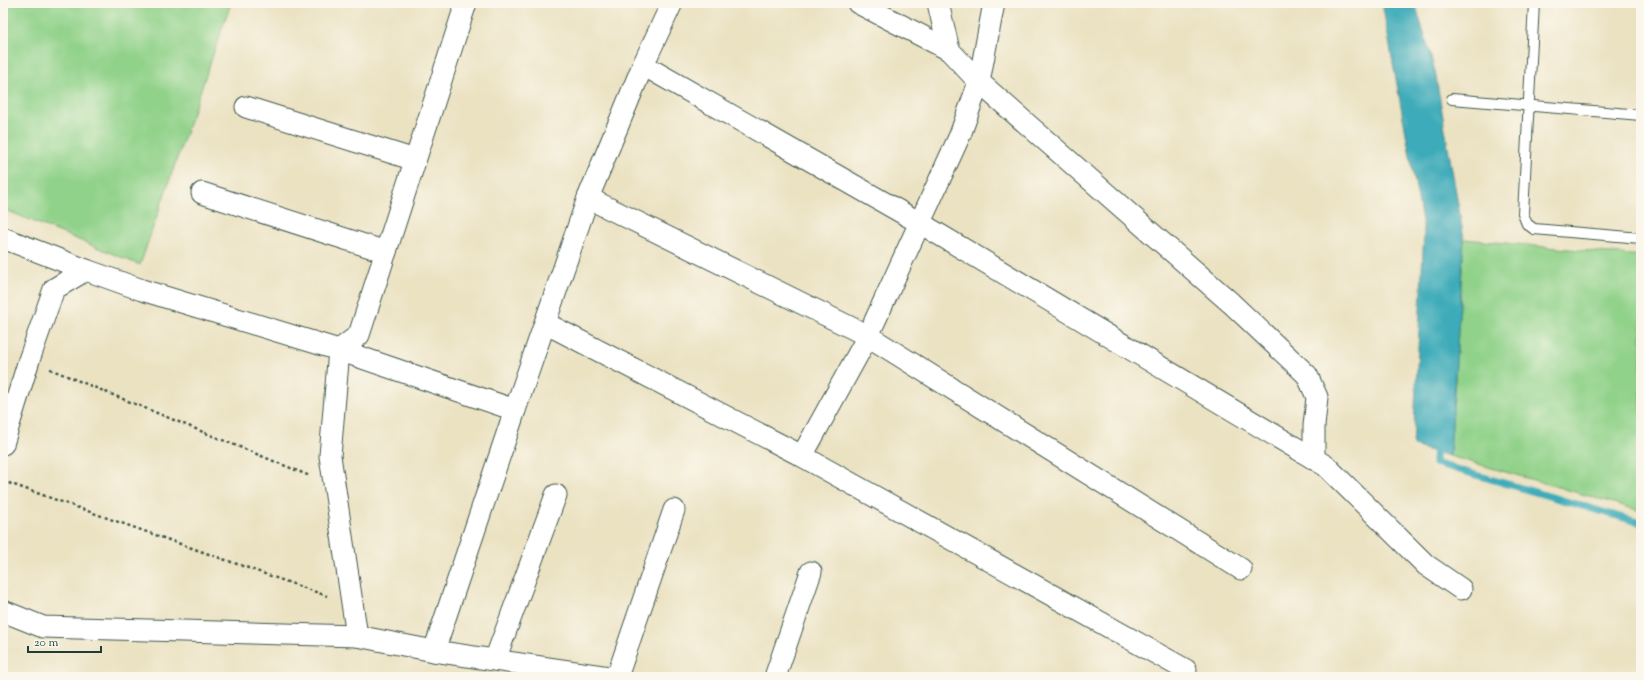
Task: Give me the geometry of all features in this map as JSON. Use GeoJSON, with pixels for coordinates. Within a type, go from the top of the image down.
{"type":"FeatureCollection","features":[{"type":"Feature","properties":{"kind":"street"},"geometry":{"type":"LineString","coordinates":[[357,636],[330,456],[339,350],[359,335],[466,3]]}},
{"type":"Feature","properties":{"kind":"street"},"geometry":{"type":"LineString","coordinates":[[434,651],[588,198],[643,65],[672,3]]}},
{"type":"Feature","properties":{"kind":"street"},"geometry":{"type":"LineString","coordinates":[[858,3],[949,50],[979,82],[1231,303],[1307,375],[1317,397],[1314,426],[1314,459]]}},
{"type":"Feature","properties":{"kind":"street"},"geometry":{"type":"LineString","coordinates":[[938,3],[949,50]]}},
{"type":"Feature","properties":{"kind":"street"},"geometry":{"type":"LineString","coordinates":[[802,456],[868,336],[960,135],[979,82],[994,3]]}},
{"type":"Feature","properties":{"kind":"street"},"geometry":{"type":"LineString","coordinates":[[643,65],[920,223],[1326,466],[1426,565],[1461,590]]}},
{"type":"Feature","properties":{"kind":"street"},"geometry":{"type":"LineString","coordinates":[[246,107],[415,160]]}},
{"type":"Feature","properties":{"kind":"street"},"geometry":{"type":"LineString","coordinates":[[202,194],[386,252]]}},
{"type":"Feature","properties":{"kind":"street"},"geometry":{"type":"LineString","coordinates":[[588,198],[868,336],[1241,569]]}},
{"type":"Feature","properties":{"kind":"street"},"geometry":{"type":"LineString","coordinates":[[3,238],[142,290],[339,350],[515,410]]}},
{"type":"Feature","properties":{"kind":"street"},"geometry":{"type":"LineString","coordinates":[[3,444],[29,360],[54,290],[86,270]]}},
{"type":"Feature","properties":{"kind":"street"},"geometry":{"type":"LineString","coordinates":[[545,323],[802,456],[1186,670]]}},
{"type":"Feature","properties":{"kind":"street"},"geometry":{"type":"LineString","coordinates":[[495,660],[556,495]]}},
{"type":"Feature","properties":{"kind":"street"},"geometry":{"type":"LineString","coordinates":[[617,677],[674,510]]}},
{"type":"Feature","properties":{"kind":"street"},"geometry":{"type":"LineString","coordinates":[[775,677],[811,572]]}},
{"type":"Feature","properties":{"kind":"street"},"geometry":{"type":"LineString","coordinates":[[3,611],[43,627],[357,636],[434,651],[609,677]]}},
{"type":"Feature","properties":{"kind":"lane"},"geometry":{"type":"LineString","coordinates":[[1534,3],[1523,214],[1526,224],[1534,229],[1641,238]]}},
{"type":"Feature","properties":{"kind":"lane"},"geometry":{"type":"LineString","coordinates":[[1452,99],[1641,116]]}},
{"type":"Feature","properties":{"kind":"path"},"geometry":{"type":"LineString","coordinates":[[3,352],[29,360],[335,486]]}},
{"type":"Feature","properties":{"kind":"path"},"geometry":{"type":"LineString","coordinates":[[3,481],[352,605]]}},
{"type":"Feature","properties":{"kind":"green space"},"geometry":{"type":"Polygon","coordinates":[[[3,3],[231,3],[140,265],[3,209],[3,3]]]}},
{"type":"Feature","properties":{"kind":"green space"},"geometry":{"type":"Polygon","coordinates":[[[1464,239],[1641,256],[1641,511],[1450,456],[1464,239]]]}},
{"type":"Feature","properties":{"kind":"water"},"geometry":{"type":"Polygon","coordinates":[[[1382,3],[1415,3],[1435,71],[1464,239],[1450,456],[1413,446],[1424,232],[1382,3]]]}},
{"type":"Feature","properties":{"kind":"waterway"},"geometry":{"type":"LineString","coordinates":[[1436,443],[1435,463],[1641,523]]}}]}
